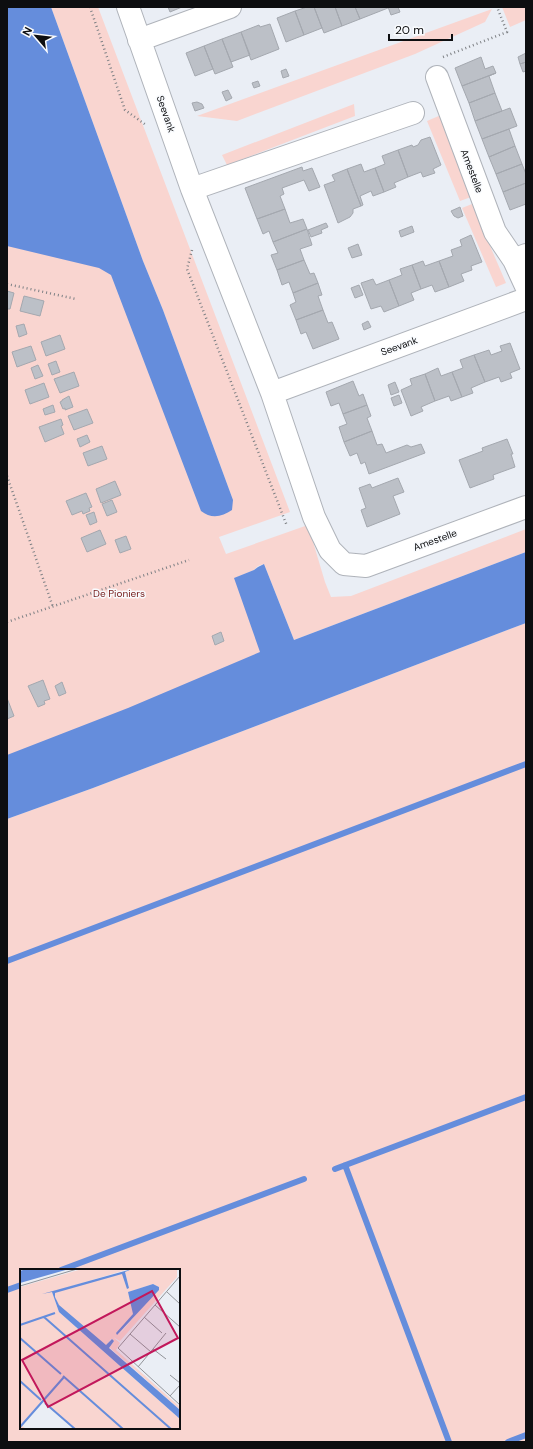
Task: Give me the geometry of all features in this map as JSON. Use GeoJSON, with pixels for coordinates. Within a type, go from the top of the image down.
{"type":"FeatureCollection","features":[{"type":"Feature","properties":{"kind":"street","name":"Seevank"},"geometry":{"type":"LineString","coordinates":[[128,7],[192,189],[272,393],[314,517],[330,550],[344,564]]}},
{"type":"Feature","properties":{"kind":"street"},"geometry":{"type":"LineString","coordinates":[[139,40],[230,7]]}},
{"type":"Feature","properties":{"kind":"street","name":"Amestelle"},"geometry":{"type":"LineString","coordinates":[[437,77],[495,232],[520,258],[526,286]]}},
{"type":"Feature","properties":{"kind":"street"},"geometry":{"type":"LineString","coordinates":[[192,189],[413,113]]}},
{"type":"Feature","properties":{"kind":"street","name":"Seevank"},"geometry":{"type":"LineString","coordinates":[[272,393],[526,299]]}},
{"type":"Feature","properties":{"kind":"street","name":"Amestelle"},"geometry":{"type":"LineString","coordinates":[[344,564],[366,566],[526,507]]}},
{"type":"Feature","properties":{"kind":"path"},"geometry":{"type":"LineString","coordinates":[[90,7],[125,110],[149,128]]}},
{"type":"Feature","properties":{"kind":"path"},"geometry":{"type":"LineString","coordinates":[[437,77],[429,62],[507,32],[497,7]]}},
{"type":"Feature","properties":{"kind":"path"},"geometry":{"type":"LineString","coordinates":[[194,245],[187,269],[287,526]]}},
{"type":"Feature","properties":{"kind":"path"},"geometry":{"type":"LineString","coordinates":[[7,284],[76,299]]}},
{"type":"Feature","properties":{"kind":"path"},"geometry":{"type":"LineString","coordinates":[[7,476],[53,607]]}},
{"type":"Feature","properties":{"kind":"path"},"geometry":{"type":"LineString","coordinates":[[7,622],[189,560]]}},
{"type":"Feature","properties":{"kind":"green space","name":"De Pioniers"},"geometry":{"type":"Polygon","coordinates":[[[51,7],[98,7],[290,512],[219,537],[226,554],[308,525],[331,597],[351,596],[526,529],[526,552],[294,640],[264,564],[258,566],[254,570],[235,578],[264,657],[7,762],[7,236],[114,258],[233,500],[163,310],[143,261],[51,7]]]}},
{"type":"Feature","properties":{"kind":"green space"},"geometry":{"type":"Polygon","coordinates":[[[502,7],[526,7],[526,20],[510,27],[502,7]]]}},
{"type":"Feature","properties":{"kind":"green space"},"geometry":{"type":"Polygon","coordinates":[[[492,9],[485,22],[415,54],[237,121],[197,116],[492,9]]]}},
{"type":"Feature","properties":{"kind":"green space"},"geometry":{"type":"Polygon","coordinates":[[[354,104],[355,116],[227,165],[222,155],[354,104]]]}},
{"type":"Feature","properties":{"kind":"green space"},"geometry":{"type":"Polygon","coordinates":[[[441,115],[471,197],[460,201],[427,121],[441,115]]]}},
{"type":"Feature","properties":{"kind":"green space"},"geometry":{"type":"Polygon","coordinates":[[[472,204],[506,283],[496,287],[462,208],[472,204]]]}},
{"type":"Feature","properties":{"kind":"green space"},"geometry":{"type":"Polygon","coordinates":[[[526,623],[526,1442],[7,1442],[7,819],[93,788],[526,623]]]}},
{"type":"Feature","properties":{"kind":"water"},"geometry":{"type":"Polygon","coordinates":[[[7,7],[51,7],[143,261],[163,310],[233,500],[232,510],[220,516],[205,514],[201,511],[111,275],[99,268],[7,246],[7,7]]]}},
{"type":"Feature","properties":{"kind":"water"},"geometry":{"type":"Polygon","coordinates":[[[526,552],[526,623],[93,788],[7,819],[7,755],[128,708],[260,652],[234,578],[254,570],[264,564],[294,640],[526,552]]]}},
{"type":"Feature","properties":{"kind":"building"},"geometry":{"type":"Polygon","coordinates":[[[168,7],[182,7],[170,12],[168,7]]]}},
{"type":"Feature","properties":{"kind":"building"},"geometry":{"type":"Polygon","coordinates":[[[307,7],[314,7],[322,28],[304,35],[295,11],[307,7]]]}},
{"type":"Feature","properties":{"kind":"building"},"geometry":{"type":"Polygon","coordinates":[[[314,7],[335,7],[342,26],[324,33],[314,7]]]}},
{"type":"Feature","properties":{"kind":"building"},"geometry":{"type":"Polygon","coordinates":[[[335,7],[355,7],[360,19],[342,26],[335,7]]]}},
{"type":"Feature","properties":{"kind":"building"},"geometry":{"type":"Polygon","coordinates":[[[355,7],[388,7],[388,8],[360,19],[355,7]]]}},
{"type":"Feature","properties":{"kind":"building"},"geometry":{"type":"Polygon","coordinates":[[[388,7],[398,7],[400,12],[391,15],[388,7]]]}},
{"type":"Feature","properties":{"kind":"building"},"geometry":{"type":"Polygon","coordinates":[[[295,11],[304,35],[286,42],[277,18],[295,11]]]}},
{"type":"Feature","properties":{"kind":"building"},"geometry":{"type":"Polygon","coordinates":[[[270,24],[279,49],[251,60],[241,32],[259,25],[260,27],[270,24]]]}},
{"type":"Feature","properties":{"kind":"building"},"geometry":{"type":"Polygon","coordinates":[[[241,32],[250,55],[231,62],[222,39],[241,32]]]}},
{"type":"Feature","properties":{"kind":"building"},"geometry":{"type":"Polygon","coordinates":[[[222,39],[233,67],[215,74],[204,46],[222,39]]]}},
{"type":"Feature","properties":{"kind":"building"},"geometry":{"type":"Polygon","coordinates":[[[204,46],[213,69],[195,76],[186,53],[204,46]]]}},
{"type":"Feature","properties":{"kind":"building"},"geometry":{"type":"Polygon","coordinates":[[[526,53],[526,62],[520,64],[518,57],[526,53]]]}},
{"type":"Feature","properties":{"kind":"building"},"geometry":{"type":"Polygon","coordinates":[[[481,57],[485,69],[493,66],[496,73],[462,86],[455,68],[481,57]]]}},
{"type":"Feature","properties":{"kind":"building"},"geometry":{"type":"Polygon","coordinates":[[[526,62],[526,71],[523,72],[520,64],[526,62]]]}},
{"type":"Feature","properties":{"kind":"building"},"geometry":{"type":"Polygon","coordinates":[[[286,69],[289,76],[283,78],[281,71],[286,69]]]}},
{"type":"Feature","properties":{"kind":"building"},"geometry":{"type":"Polygon","coordinates":[[[496,73],[489,76],[495,93],[469,103],[462,86],[496,73]]]}},
{"type":"Feature","properties":{"kind":"building"},"geometry":{"type":"Polygon","coordinates":[[[258,81],[260,86],[254,88],[252,83],[258,81]]]}},
{"type":"Feature","properties":{"kind":"building"},"geometry":{"type":"Polygon","coordinates":[[[228,90],[232,98],[226,101],[222,92],[228,90]]]}},
{"type":"Feature","properties":{"kind":"building"},"geometry":{"type":"Polygon","coordinates":[[[495,93],[502,111],[475,121],[469,103],[495,93]]]}},
{"type":"Feature","properties":{"kind":"building"},"geometry":{"type":"Polygon","coordinates":[[[197,102],[202,104],[204,108],[195,111],[192,103],[197,102]]]}},
{"type":"Feature","properties":{"kind":"building"},"geometry":{"type":"Polygon","coordinates":[[[510,108],[517,126],[482,139],[475,121],[510,108]]]}},
{"type":"Feature","properties":{"kind":"building"},"geometry":{"type":"Polygon","coordinates":[[[509,129],[515,146],[489,157],[482,139],[509,129]]]}},
{"type":"Feature","properties":{"kind":"building"},"geometry":{"type":"Polygon","coordinates":[[[430,137],[441,165],[433,169],[435,173],[423,177],[421,172],[408,177],[398,150],[412,145],[413,147],[418,145],[421,140],[430,137]]]}},
{"type":"Feature","properties":{"kind":"building"},"geometry":{"type":"Polygon","coordinates":[[[515,146],[522,164],[496,174],[489,157],[515,146]]]}},
{"type":"Feature","properties":{"kind":"building"},"geometry":{"type":"Polygon","coordinates":[[[398,150],[408,177],[394,183],[396,187],[384,192],[375,168],[385,164],[382,156],[398,150]]]}},
{"type":"Feature","properties":{"kind":"building"},"geometry":{"type":"Polygon","coordinates":[[[361,164],[364,172],[375,168],[384,192],[373,196],[371,191],[360,196],[363,205],[361,206],[347,169],[361,164]]]}},
{"type":"Feature","properties":{"kind":"building"},"geometry":{"type":"Polygon","coordinates":[[[522,164],[526,174],[526,183],[503,192],[496,174],[522,164]]]}},
{"type":"Feature","properties":{"kind":"building"},"geometry":{"type":"Polygon","coordinates":[[[302,167],[303,171],[312,168],[320,187],[309,191],[304,180],[282,188],[284,194],[280,196],[285,209],[257,219],[245,188],[302,167]]]}},
{"type":"Feature","properties":{"kind":"building"},"geometry":{"type":"Polygon","coordinates":[[[347,169],[361,206],[353,209],[353,213],[350,217],[338,223],[324,185],[335,181],[332,175],[347,169]]]}},
{"type":"Feature","properties":{"kind":"building"},"geometry":{"type":"Polygon","coordinates":[[[526,183],[526,204],[510,210],[503,192],[526,183]]]}},
{"type":"Feature","properties":{"kind":"building"},"geometry":{"type":"Polygon","coordinates":[[[460,207],[463,216],[458,218],[454,216],[451,211],[460,207]]]}},
{"type":"Feature","properties":{"kind":"building"},"geometry":{"type":"Polygon","coordinates":[[[285,209],[290,223],[303,219],[307,229],[273,242],[269,231],[263,234],[257,219],[285,209]]]}},
{"type":"Feature","properties":{"kind":"building"},"geometry":{"type":"Polygon","coordinates":[[[326,223],[328,227],[321,230],[322,233],[311,237],[308,230],[326,223]]]}},
{"type":"Feature","properties":{"kind":"building"},"geometry":{"type":"Polygon","coordinates":[[[412,226],[414,232],[401,237],[399,231],[412,226]]]}},
{"type":"Feature","properties":{"kind":"building"},"geometry":{"type":"Polygon","coordinates":[[[307,229],[312,245],[300,249],[304,260],[277,270],[271,255],[278,253],[273,242],[307,229]]]}},
{"type":"Feature","properties":{"kind":"building"},"geometry":{"type":"Polygon","coordinates":[[[471,235],[482,262],[471,266],[472,270],[461,274],[464,281],[449,287],[439,261],[453,256],[451,250],[462,246],[460,240],[471,235]]]}},
{"type":"Feature","properties":{"kind":"building"},"geometry":{"type":"Polygon","coordinates":[[[358,244],[362,255],[352,258],[348,248],[358,244]]]}},
{"type":"Feature","properties":{"kind":"building"},"geometry":{"type":"Polygon","coordinates":[[[304,260],[310,274],[314,273],[318,283],[293,293],[289,282],[282,285],[277,270],[304,260]]]}},
{"type":"Feature","properties":{"kind":"building"},"geometry":{"type":"Polygon","coordinates":[[[423,261],[425,266],[439,261],[449,287],[435,292],[432,285],[421,289],[412,265],[423,261]]]}},
{"type":"Feature","properties":{"kind":"building"},"geometry":{"type":"Polygon","coordinates":[[[412,265],[421,289],[411,293],[414,300],[399,306],[389,280],[402,275],[400,269],[412,265]]]}},
{"type":"Feature","properties":{"kind":"building"},"geometry":{"type":"Polygon","coordinates":[[[373,279],[376,285],[389,280],[399,306],[384,312],[381,306],[371,309],[361,283],[373,279]]]}},
{"type":"Feature","properties":{"kind":"building"},"geometry":{"type":"Polygon","coordinates":[[[318,283],[322,295],[318,296],[323,310],[296,320],[290,305],[296,302],[293,293],[318,283]]]}},
{"type":"Feature","properties":{"kind":"building"},"geometry":{"type":"Polygon","coordinates":[[[359,285],[363,295],[355,298],[351,288],[359,285]]]}},
{"type":"Feature","properties":{"kind":"building"},"geometry":{"type":"Polygon","coordinates":[[[7,291],[14,293],[10,309],[7,309],[7,291]]]}},
{"type":"Feature","properties":{"kind":"building"},"geometry":{"type":"Polygon","coordinates":[[[24,296],[44,301],[40,316],[20,311],[24,296]]]}},
{"type":"Feature","properties":{"kind":"building"},"geometry":{"type":"Polygon","coordinates":[[[323,310],[328,323],[332,322],[339,339],[313,349],[306,332],[301,334],[296,320],[323,310]]]}},
{"type":"Feature","properties":{"kind":"building"},"geometry":{"type":"Polygon","coordinates":[[[368,321],[371,327],[364,330],[362,324],[368,321]]]}},
{"type":"Feature","properties":{"kind":"building"},"geometry":{"type":"Polygon","coordinates":[[[24,324],[27,334],[19,337],[16,326],[24,324]]]}},
{"type":"Feature","properties":{"kind":"building"},"geometry":{"type":"Polygon","coordinates":[[[60,335],[65,349],[46,356],[41,342],[60,335]]]}},
{"type":"Feature","properties":{"kind":"building"},"geometry":{"type":"Polygon","coordinates":[[[510,343],[520,369],[510,373],[512,378],[501,382],[499,377],[485,382],[474,355],[489,350],[491,355],[502,351],[500,346],[510,343]]]}},
{"type":"Feature","properties":{"kind":"building"},"geometry":{"type":"Polygon","coordinates":[[[31,346],[36,360],[17,367],[12,352],[31,346]]]}},
{"type":"Feature","properties":{"kind":"building"},"geometry":{"type":"Polygon","coordinates":[[[474,355],[485,382],[471,388],[473,393],[462,397],[452,372],[463,368],[460,360],[474,355]]]}},
{"type":"Feature","properties":{"kind":"building"},"geometry":{"type":"Polygon","coordinates":[[[56,361],[60,372],[52,375],[48,364],[56,361]]]}},
{"type":"Feature","properties":{"kind":"building"},"geometry":{"type":"Polygon","coordinates":[[[38,365],[43,376],[35,379],[31,368],[38,365]]]}},
{"type":"Feature","properties":{"kind":"building"},"geometry":{"type":"Polygon","coordinates":[[[438,368],[441,376],[452,372],[462,397],[451,401],[449,396],[435,401],[425,374],[438,368]]]}},
{"type":"Feature","properties":{"kind":"building"},"geometry":{"type":"Polygon","coordinates":[[[74,372],[79,386],[60,393],[54,379],[74,372]]]}},
{"type":"Feature","properties":{"kind":"building"},"geometry":{"type":"Polygon","coordinates":[[[425,374],[435,401],[421,407],[423,411],[411,416],[401,390],[412,385],[410,379],[425,374]]]}},
{"type":"Feature","properties":{"kind":"building"},"geometry":{"type":"Polygon","coordinates":[[[353,381],[359,396],[363,394],[367,405],[343,414],[339,403],[331,406],[326,392],[353,381]]]}},
{"type":"Feature","properties":{"kind":"building"},"geometry":{"type":"Polygon","coordinates":[[[395,382],[399,392],[391,395],[388,385],[395,382]]]}},
{"type":"Feature","properties":{"kind":"building"},"geometry":{"type":"Polygon","coordinates":[[[44,383],[49,397],[30,404],[25,390],[44,383]]]}},
{"type":"Feature","properties":{"kind":"building"},"geometry":{"type":"Polygon","coordinates":[[[399,395],[402,403],[394,406],[391,398],[399,395]]]}},
{"type":"Feature","properties":{"kind":"building"},"geometry":{"type":"Polygon","coordinates":[[[69,396],[73,407],[65,410],[60,402],[69,396]]]}},
{"type":"Feature","properties":{"kind":"building"},"geometry":{"type":"Polygon","coordinates":[[[53,405],[55,412],[45,415],[43,409],[53,405]]]}},
{"type":"Feature","properties":{"kind":"building"},"geometry":{"type":"Polygon","coordinates":[[[367,405],[371,416],[367,418],[372,431],[344,442],[339,427],[347,424],[343,414],[367,405]]]}},
{"type":"Feature","properties":{"kind":"building"},"geometry":{"type":"Polygon","coordinates":[[[87,409],[93,423],[74,430],[68,416],[87,409]]]}},
{"type":"Feature","properties":{"kind":"building"},"geometry":{"type":"Polygon","coordinates":[[[61,419],[63,425],[61,426],[64,434],[45,442],[39,427],[61,419]]]}},
{"type":"Feature","properties":{"kind":"building"},"geometry":{"type":"Polygon","coordinates":[[[372,431],[377,445],[382,444],[386,453],[407,445],[411,447],[421,444],[425,453],[369,474],[365,462],[361,464],[357,453],[350,456],[344,442],[372,431]]]}},
{"type":"Feature","properties":{"kind":"building"},"geometry":{"type":"Polygon","coordinates":[[[87,435],[90,442],[80,447],[77,439],[87,435]]]}},
{"type":"Feature","properties":{"kind":"building"},"geometry":{"type":"Polygon","coordinates":[[[507,439],[513,454],[511,454],[515,467],[493,475],[494,479],[470,488],[459,460],[483,451],[482,448],[507,439]]]}},
{"type":"Feature","properties":{"kind":"building"},"geometry":{"type":"Polygon","coordinates":[[[102,446],[107,459],[88,466],[83,453],[102,446]]]}},
{"type":"Feature","properties":{"kind":"building"},"geometry":{"type":"Polygon","coordinates":[[[398,478],[404,492],[393,496],[400,514],[367,527],[361,510],[366,508],[359,488],[370,484],[372,488],[398,478]]]}},
{"type":"Feature","properties":{"kind":"building"},"geometry":{"type":"Polygon","coordinates":[[[115,481],[121,495],[101,503],[96,489],[115,481]]]}},
{"type":"Feature","properties":{"kind":"building"},"geometry":{"type":"Polygon","coordinates":[[[86,493],[92,507],[89,508],[90,511],[83,514],[82,511],[72,515],[66,501],[86,493]]]}},
{"type":"Feature","properties":{"kind":"building"},"geometry":{"type":"Polygon","coordinates":[[[112,500],[117,512],[107,516],[102,504],[112,500]]]}},
{"type":"Feature","properties":{"kind":"building"},"geometry":{"type":"Polygon","coordinates":[[[94,512],[97,522],[90,525],[86,515],[94,512]]]}},
{"type":"Feature","properties":{"kind":"building"},"geometry":{"type":"Polygon","coordinates":[[[100,530],[106,544],[87,552],[81,538],[100,530]]]}},
{"type":"Feature","properties":{"kind":"building"},"geometry":{"type":"Polygon","coordinates":[[[126,536],[131,549],[120,553],[115,540],[126,536]]]}},
{"type":"Feature","properties":{"kind":"building"},"geometry":{"type":"Polygon","coordinates":[[[221,632],[224,641],[215,645],[212,636],[221,632]]]}},
{"type":"Feature","properties":{"kind":"building"},"geometry":{"type":"Polygon","coordinates":[[[43,680],[50,699],[44,701],[45,704],[38,707],[28,686],[43,680]]]}},
{"type":"Feature","properties":{"kind":"building"},"geometry":{"type":"Polygon","coordinates":[[[62,682],[66,693],[59,696],[55,686],[62,682]]]}},
{"type":"Feature","properties":{"kind":"building"},"geometry":{"type":"Polygon","coordinates":[[[7,698],[14,716],[7,719],[7,698]]]}},
{"type":"Feature","properties":{"kind":"waterway"},"geometry":{"type":"LineString","coordinates":[[7,961],[526,764]]}},
{"type":"Feature","properties":{"kind":"waterway"},"geometry":{"type":"LineString","coordinates":[[335,1169],[526,1097]]}},
{"type":"Feature","properties":{"kind":"waterway"},"geometry":{"type":"LineString","coordinates":[[345,1165],[449,1442]]}},
{"type":"Feature","properties":{"kind":"waterway"},"geometry":{"type":"LineString","coordinates":[[64,1269],[304,1179]]}},
{"type":"Feature","properties":{"kind":"waterway"},"geometry":{"type":"LineString","coordinates":[[7,1290],[20,1285]]}},
{"type":"Feature","properties":{"kind":"waterway"},"geometry":{"type":"LineString","coordinates":[[508,1442],[526,1435]]}}]}
